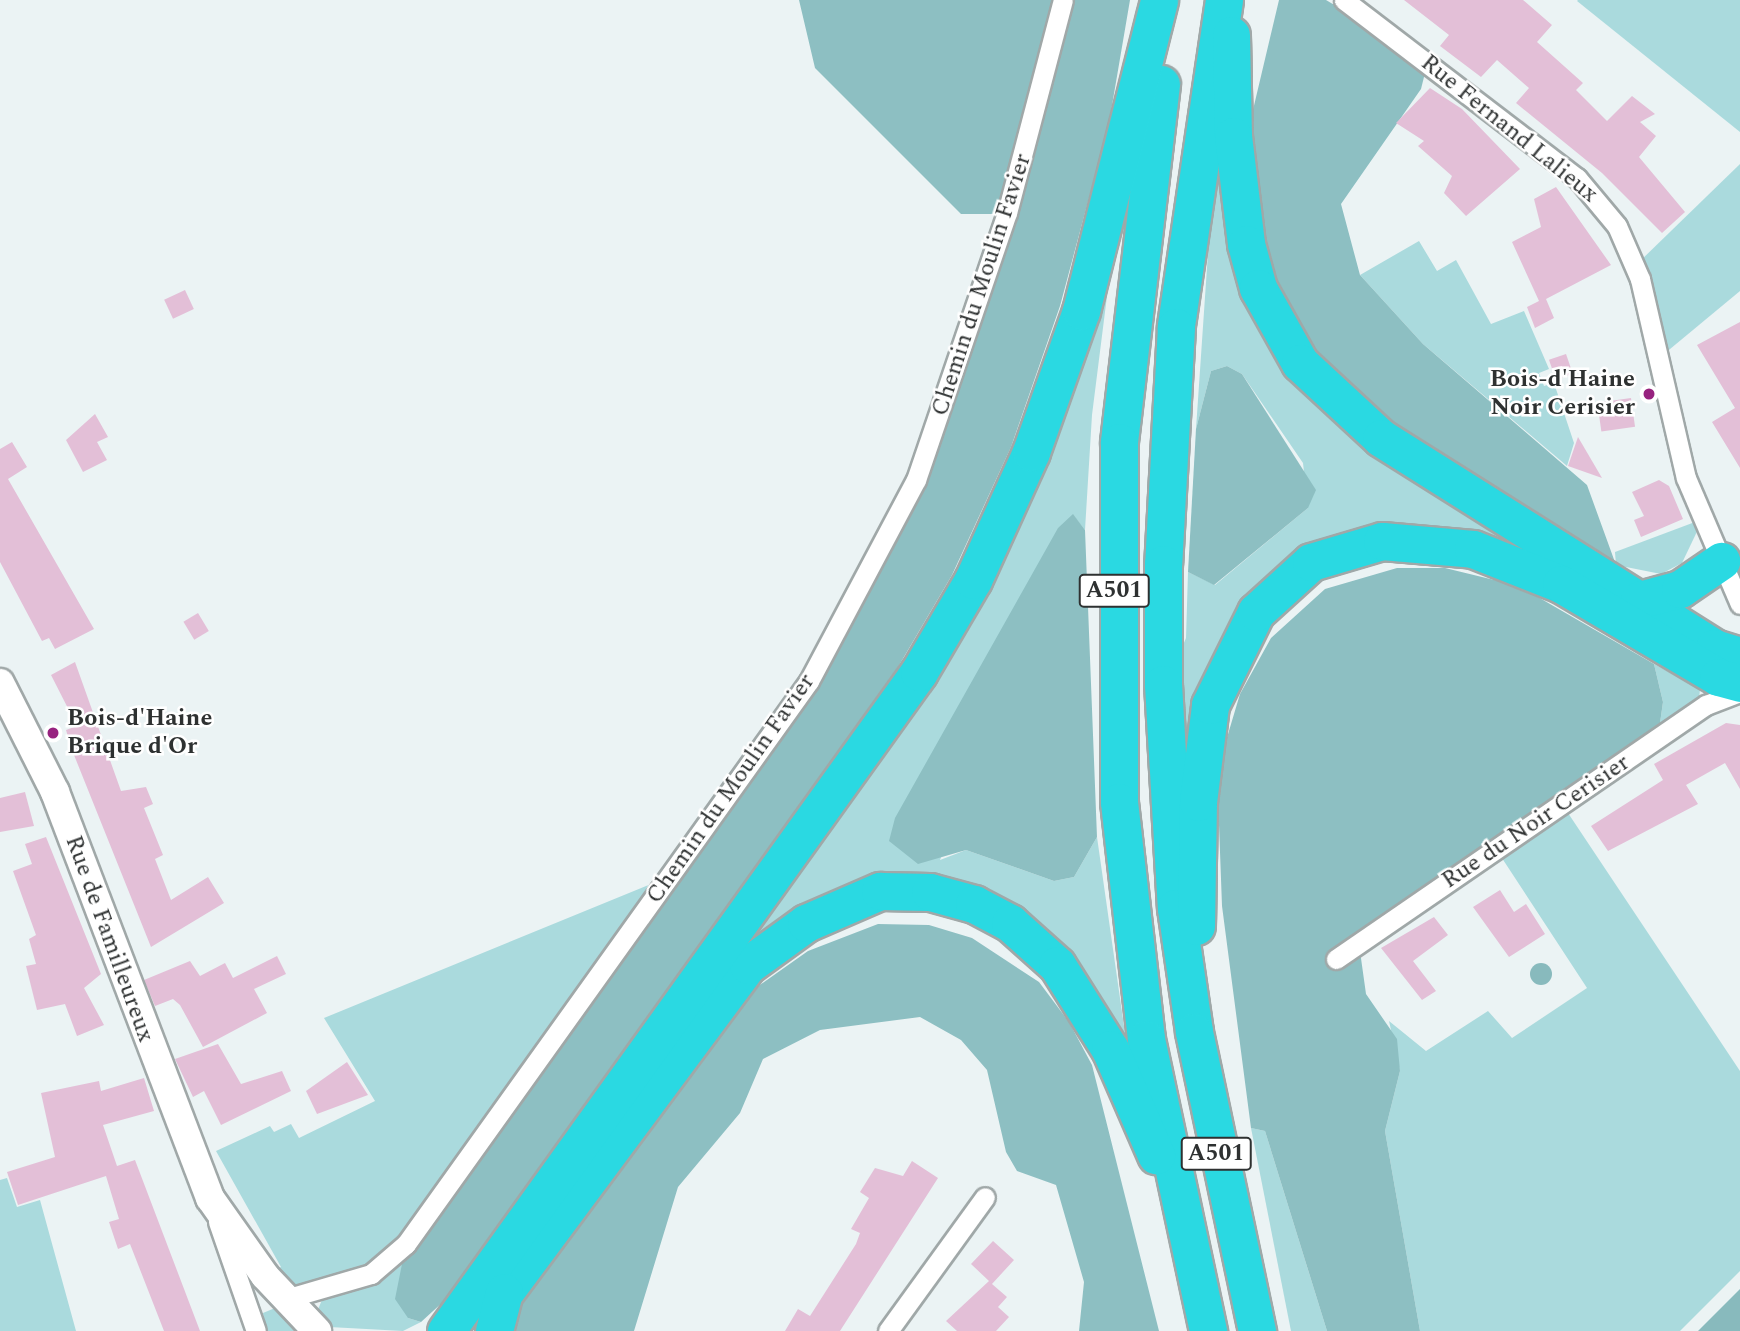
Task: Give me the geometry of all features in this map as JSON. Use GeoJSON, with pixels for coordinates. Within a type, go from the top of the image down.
{"type":"FeatureCollection","features":[{"type":"Feature","properties":{"kind":"highway"},"geometry":{"type":"LineString","coordinates":[[462,1323],[919,672],[973,580],[1031,452],[1081,311],[1159,0]]}},
{"type":"Feature","properties":{"kind":"highway","name":"A501"},"geometry":{"type":"LineString","coordinates":[[1175,0],[1128,328],[1114,623],[1130,916],[1173,1182],[1208,1331]]}},
{"type":"Feature","properties":{"kind":"highway"},"geometry":{"type":"LineString","coordinates":[[1225,0],[1246,244],[1258,288],[1300,363],[1381,438],[1714,648],[1740,656]]}},
{"type":"Feature","properties":{"kind":"highway","name":"A501"},"geometry":{"type":"LineString","coordinates":[[1225,0],[1176,327],[1163,564],[1168,800],[1186,976],[1219,1173],[1257,1331]]}},
{"type":"Feature","properties":{"kind":"highway"},"geometry":{"type":"LineString","coordinates":[[1186,976],[1200,905],[1198,802],[1210,705],[1256,612],[1311,562],[1382,541],[1473,549],[1561,584],[1718,677],[1740,683]]}},
{"type":"Feature","properties":{"kind":"highway"},"geometry":{"type":"LineString","coordinates":[[1639,600],[1680,589],[1721,561]]}},
{"type":"Feature","properties":{"kind":"highway"},"geometry":{"type":"LineString","coordinates":[[434,1331],[462,1323],[504,1292],[748,965],[817,916],[880,891],[930,892],[974,904],[1010,923],[1057,965],[1093,1017],[1139,1127],[1173,1182]]}},
{"type":"Feature","properties":{"kind":"highway"},"geometry":{"type":"LineString","coordinates":[[495,1331],[504,1292]]}},
{"type":"Feature","properties":{"kind":"street","name":"Chemin du Moulin Favier"},"geometry":{"type":"LineString","coordinates":[[285,1299],[371,1274],[406,1244],[809,681],[916,480],[992,264],[1063,0]]}},
{"type":"Feature","properties":{"kind":"street","name":"Rue Fernand Lalieux"},"geometry":{"type":"LineString","coordinates":[[1344,0],[1577,178],[1617,226],[1640,279],[1686,478],[1740,604]]}},
{"type":"Feature","properties":{"kind":"street","name":"Rue de Familleureux"},"geometry":{"type":"LineString","coordinates":[[0,683],[55,792],[210,1198],[256,1331]]}},
{"type":"Feature","properties":{"kind":"street","name":"Rue du Noir Cerisier"},"geometry":{"type":"LineString","coordinates":[[1336,960],[1706,705],[1740,692]]}},
{"type":"Feature","properties":{"kind":"street","name":"Rue de Familleureux"},"geometry":{"type":"LineString","coordinates":[[210,1198],[285,1299],[317,1331]]}},
{"type":"Feature","properties":{"kind":"street"},"geometry":{"type":"LineString","coordinates":[[888,1331],[985,1198]]}},
{"type":"Feature","properties":{"kind":"shaded area"},"geometry":{"type":"Polygon","coordinates":[[[799,0],[1130,0],[1109,123],[1060,306],[1011,447],[952,575],[898,667],[455,1291],[421,1322],[408,1318],[395,1299],[406,1244],[779,729],[916,480],[1007,214],[961,214],[815,68],[799,0]]]}},
{"type":"Feature","properties":{"kind":"shaded area"},"geometry":{"type":"Polygon","coordinates":[[[1279,0],[1326,0],[1428,61],[1421,89],[1341,204],[1360,275],[1423,344],[1587,485],[1616,565],[1394,434],[1335,385],[1270,285],[1248,131],[1279,0]]]}},
{"type":"Feature","properties":{"kind":"shaded area"},"geometry":{"type":"Polygon","coordinates":[[[1578,0],[1740,0],[1740,132],[1577,1],[1578,0]]]}},
{"type":"Feature","properties":{"kind":"shaded area"},"geometry":{"type":"Polygon","coordinates":[[[1217,121],[1569,573],[1301,552],[1188,792],[1178,657],[1186,638],[1188,572],[1215,585],[1308,508],[1303,463],[1242,374],[1227,366],[1211,371],[1196,429],[1217,121]]]}},
{"type":"Feature","properties":{"kind":"shaded area"},"geometry":{"type":"Polygon","coordinates":[[[1740,164],[1740,291],[1658,359],[1636,265],[1740,164]]]}},
{"type":"Feature","properties":{"kind":"shaded area"},"geometry":{"type":"Polygon","coordinates":[[[1120,193],[1092,415],[1085,530],[1073,515],[940,860],[966,850],[1054,881],[1074,877],[1097,837],[1132,1082],[1066,955],[877,883],[697,1007],[925,679],[1120,193]]]}},
{"type":"Feature","properties":{"kind":"shaded area"},"geometry":{"type":"Polygon","coordinates":[[[1419,241],[1437,271],[1456,260],[1491,324],[1524,311],[1549,369],[1539,373],[1544,386],[1554,383],[1574,443],[1567,466],[1423,344],[1360,275],[1419,241]]]}},
{"type":"Feature","properties":{"kind":"shaded area"},"geometry":{"type":"Polygon","coordinates":[[[1227,366],[1242,374],[1316,490],[1308,508],[1214,585],[1188,572],[1196,429],[1211,371],[1227,366]]]}},
{"type":"Feature","properties":{"kind":"shaded area"},"geometry":{"type":"Polygon","coordinates":[[[1073,514],[1085,530],[1097,837],[1074,877],[1054,881],[966,850],[918,864],[889,841],[895,818],[1058,528],[1073,514]]]}},
{"type":"Feature","properties":{"kind":"shaded area"},"geometry":{"type":"Polygon","coordinates":[[[1703,519],[1682,563],[1661,574],[1616,565],[1615,552],[1703,519]]]}},
{"type":"Feature","properties":{"kind":"shaded area"},"geometry":{"type":"Polygon","coordinates":[[[1397,568],[1445,568],[1519,586],[1654,664],[1663,702],[1659,730],[1359,944],[1366,994],[1397,1039],[1400,1071],[1385,1131],[1420,1331],[1327,1331],[1265,1131],[1251,1128],[1222,906],[1217,771],[1240,694],[1271,638],[1325,589],[1397,568]]]}},
{"type":"Feature","properties":{"kind":"shaded area"},"geometry":{"type":"Polygon","coordinates":[[[1654,664],[1700,689],[1699,700],[1659,730],[1663,702],[1654,664]]]}},
{"type":"Feature","properties":{"kind":"shaded area"},"geometry":{"type":"Polygon","coordinates":[[[1562,804],[1740,1071],[1740,1271],[1680,1331],[1420,1331],[1385,1131],[1400,1071],[1389,1021],[1426,1051],[1488,1011],[1512,1038],[1587,988],[1496,849],[1562,804]]]}},
{"type":"Feature","properties":{"kind":"shaded area"},"geometry":{"type":"Polygon","coordinates":[[[673,875],[408,1318],[421,1322],[403,1331],[311,1326],[327,1288],[285,1299],[265,1276],[281,1267],[216,1151],[270,1126],[274,1132],[291,1124],[299,1138],[375,1101],[324,1018],[673,875]]]}},
{"type":"Feature","properties":{"kind":"shaded area"},"geometry":{"type":"Polygon","coordinates":[[[878,924],[929,925],[972,938],[1039,982],[1069,1022],[1092,1065],[1159,1331],[1079,1331],[1084,1282],[1056,1185],[1017,1171],[1006,1152],[987,1070],[961,1040],[920,1017],[820,1030],[763,1059],[740,1113],[678,1187],[634,1331],[513,1331],[519,1306],[750,992],[808,951],[878,924]]]}},
{"type":"Feature","properties":{"kind":"shaded area"},"geometry":{"type":"Polygon","coordinates":[[[1541,963],[1551,970],[1552,974],[1545,984],[1541,985],[1531,978],[1530,974],[1537,964],[1541,963]]]}},
{"type":"Feature","properties":{"kind":"shaded area"},"geometry":{"type":"Polygon","coordinates":[[[1251,1128],[1265,1131],[1327,1331],[1291,1331],[1251,1128]]]}},
{"type":"Feature","properties":{"kind":"shaded area"},"geometry":{"type":"Polygon","coordinates":[[[7,1178],[17,1207],[40,1200],[76,1331],[0,1331],[0,1180],[7,1178]]]}},
{"type":"Feature","properties":{"kind":"shaded area"},"geometry":{"type":"Polygon","coordinates":[[[1740,1289],[1740,1331],[1698,1331],[1740,1289]]]}},
{"type":"Feature","properties":{"kind":"shaded area"},"geometry":{"type":"Polygon","coordinates":[[[275,1308],[306,1331],[265,1331],[263,1313],[275,1308]]]}},
{"type":"Feature","properties":{"kind":"building"},"geometry":{"type":"Polygon","coordinates":[[[1404,0],[1523,0],[1552,25],[1537,42],[1583,83],[1576,90],[1607,121],[1632,96],[1655,114],[1640,122],[1656,136],[1639,157],[1685,212],[1662,233],[1602,173],[1516,103],[1529,88],[1497,60],[1481,77],[1440,46],[1449,35],[1404,0]]]}},
{"type":"Feature","properties":{"kind":"building"},"geometry":{"type":"Polygon","coordinates":[[[1430,88],[1462,109],[1520,169],[1466,216],[1444,193],[1452,176],[1418,146],[1424,141],[1396,123],[1430,88]]]}},
{"type":"Feature","properties":{"kind":"building"},"geometry":{"type":"Polygon","coordinates":[[[1556,187],[1611,265],[1546,299],[1554,318],[1535,328],[1527,307],[1539,301],[1512,242],[1541,227],[1534,199],[1556,187]]]}},
{"type":"Feature","properties":{"kind":"building"},"geometry":{"type":"Polygon","coordinates":[[[185,290],[194,309],[173,319],[164,300],[185,290]]]}},
{"type":"Feature","properties":{"kind":"building"},"geometry":{"type":"Polygon","coordinates":[[[1740,322],[1740,468],[1712,422],[1735,408],[1697,345],[1740,322]]]}},
{"type":"Feature","properties":{"kind":"building"},"geometry":{"type":"Polygon","coordinates":[[[1566,354],[1573,374],[1556,380],[1549,360],[1566,354]]]}},
{"type":"Feature","properties":{"kind":"building"},"geometry":{"type":"Polygon","coordinates":[[[1631,398],[1635,427],[1601,431],[1597,403],[1631,398]]]}},
{"type":"Feature","properties":{"kind":"building"},"geometry":{"type":"Polygon","coordinates":[[[95,414],[108,437],[97,442],[107,460],[83,472],[66,440],[95,414]]]}},
{"type":"Feature","properties":{"kind":"building"},"geometry":{"type":"Polygon","coordinates":[[[1578,437],[1602,478],[1568,466],[1578,437]]]}},
{"type":"Feature","properties":{"kind":"building"},"geometry":{"type":"Polygon","coordinates":[[[12,442],[27,467],[8,479],[94,629],[55,649],[49,638],[42,641],[0,562],[0,449],[12,442]]]}},
{"type":"Feature","properties":{"kind":"building"},"geometry":{"type":"Polygon","coordinates":[[[1659,480],[1669,486],[1683,519],[1641,537],[1634,520],[1644,516],[1632,492],[1659,480]]]}},
{"type":"Feature","properties":{"kind":"building"},"geometry":{"type":"Polygon","coordinates":[[[198,613],[209,631],[194,640],[183,622],[198,613]]]}},
{"type":"Feature","properties":{"kind":"building"},"geometry":{"type":"Polygon","coordinates":[[[75,662],[121,791],[146,787],[153,804],[144,808],[163,855],[155,859],[171,900],[208,877],[224,903],[151,947],[72,750],[66,730],[77,726],[51,675],[75,662]]]}},
{"type":"Feature","properties":{"kind":"building"},"geometry":{"type":"Polygon","coordinates":[[[1726,723],[1740,725],[1740,789],[1725,763],[1686,785],[1698,804],[1608,851],[1591,826],[1663,780],[1654,764],[1726,723]]]}},
{"type":"Feature","properties":{"kind":"building"},"geometry":{"type":"Polygon","coordinates":[[[25,792],[34,826],[0,832],[0,798],[25,792]]]}},
{"type":"Feature","properties":{"kind":"building"},"geometry":{"type":"Polygon","coordinates":[[[46,837],[101,974],[84,988],[104,1025],[77,1036],[65,1004],[37,1010],[26,966],[36,964],[29,939],[36,935],[13,871],[32,864],[25,844],[46,837]]]}},
{"type":"Feature","properties":{"kind":"building"},"geometry":{"type":"Polygon","coordinates":[[[1500,890],[1514,912],[1526,904],[1545,934],[1509,957],[1473,907],[1500,890]]]}},
{"type":"Feature","properties":{"kind":"building"},"geometry":{"type":"Polygon","coordinates":[[[1434,917],[1448,935],[1413,961],[1436,991],[1422,1000],[1381,948],[1434,917]]]}},
{"type":"Feature","properties":{"kind":"building"},"geometry":{"type":"Polygon","coordinates":[[[277,956],[286,974],[254,989],[267,1013],[203,1047],[180,1005],[173,999],[155,1006],[144,980],[190,961],[200,976],[225,963],[233,978],[277,956]]]}},
{"type":"Feature","properties":{"kind":"building"},"geometry":{"type":"Polygon","coordinates":[[[218,1044],[241,1084],[282,1071],[291,1091],[221,1125],[204,1091],[193,1097],[175,1059],[218,1044]]]}},
{"type":"Feature","properties":{"kind":"building"},"geometry":{"type":"Polygon","coordinates":[[[347,1062],[368,1095],[317,1114],[306,1091],[347,1062]]]}},
{"type":"Feature","properties":{"kind":"building"},"geometry":{"type":"Polygon","coordinates":[[[144,1078],[154,1111],[103,1125],[117,1166],[135,1160],[200,1331],[164,1331],[130,1244],[118,1249],[109,1222],[119,1219],[106,1176],[18,1205],[7,1172],[55,1157],[41,1093],[99,1081],[101,1091],[144,1078]]]}},
{"type":"Feature","properties":{"kind":"building"},"geometry":{"type":"Polygon","coordinates":[[[912,1161],[938,1178],[840,1331],[785,1331],[798,1309],[810,1316],[856,1244],[860,1233],[851,1229],[869,1198],[860,1192],[875,1168],[903,1176],[912,1161]]]}},
{"type":"Feature","properties":{"kind":"building"},"geometry":{"type":"Polygon","coordinates":[[[993,1241],[1014,1260],[992,1284],[1007,1297],[998,1307],[1009,1317],[996,1331],[957,1331],[946,1321],[989,1281],[971,1264],[993,1241]]]}},
{"type":"Feature","properties":{"kind":"place","name":"Bois-d'Haine Noir Cerisier"},"geometry":{"type":"Point","coordinates":[1649,394]}},
{"type":"Feature","properties":{"kind":"place","name":"Bois-d'Haine Brique d'Or"},"geometry":{"type":"Point","coordinates":[53,733]}}]}
